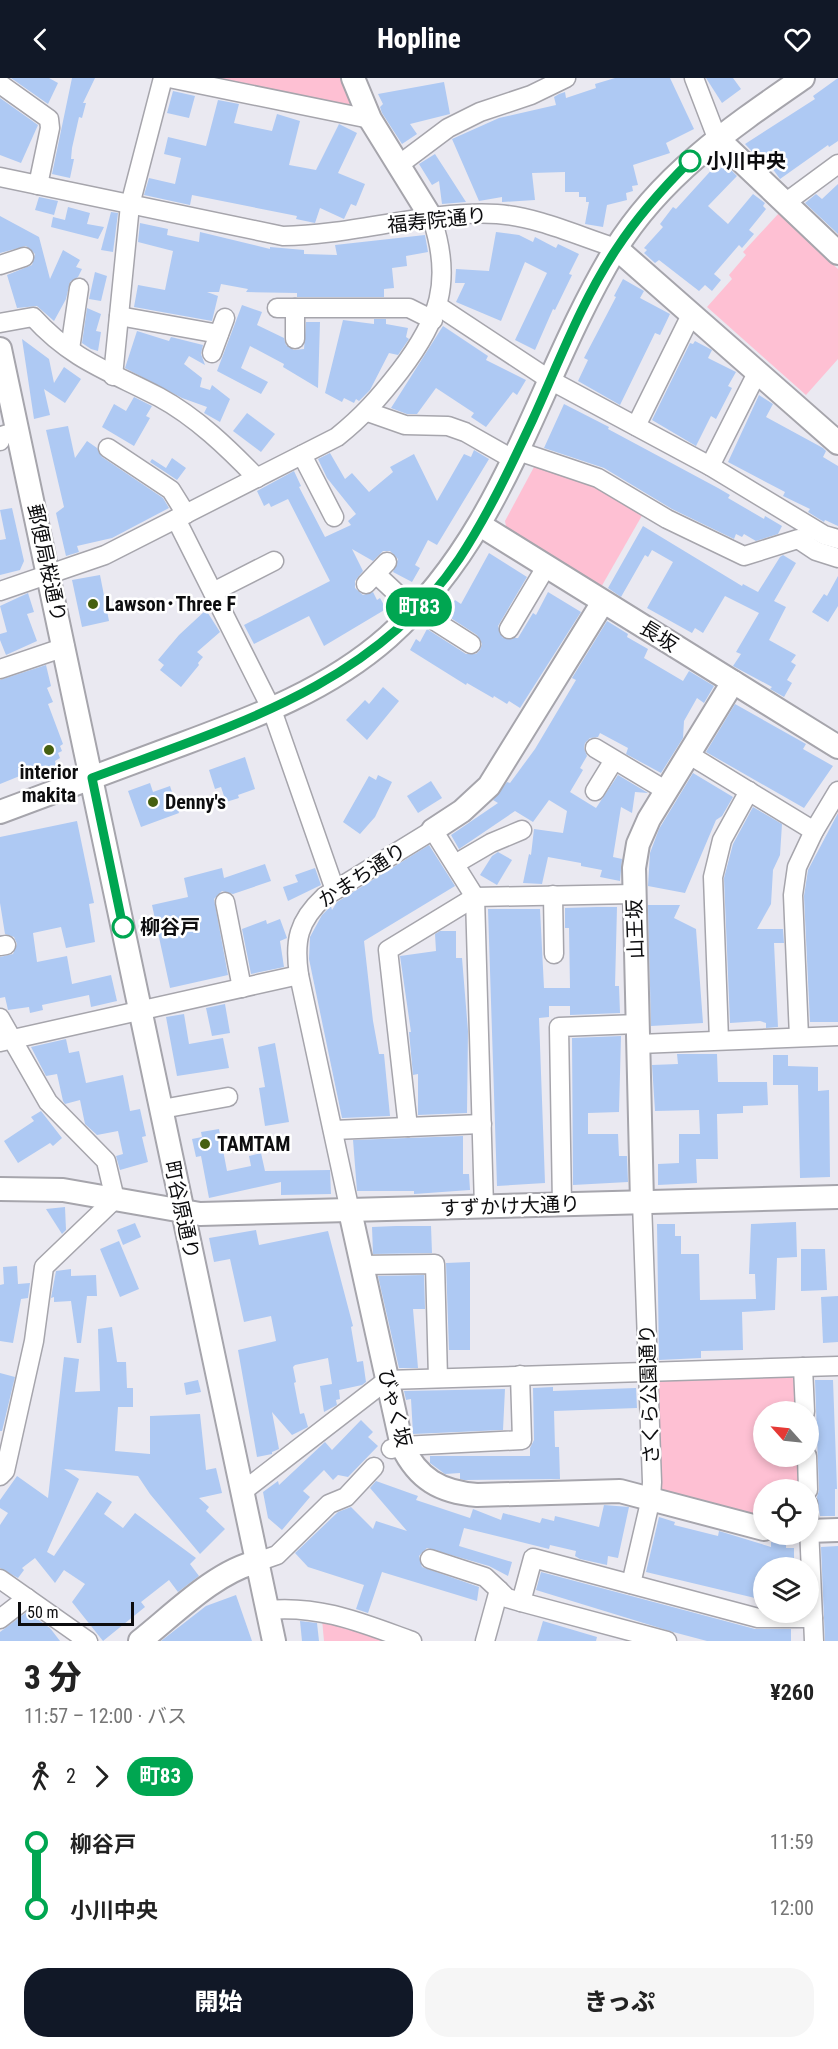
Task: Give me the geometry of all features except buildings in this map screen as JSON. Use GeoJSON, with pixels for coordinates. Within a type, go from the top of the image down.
{"type":"FeatureCollection","features":[{"type":"Feature","properties":{"kind":"street"},"geometry":{"type":"LineString","coordinates":[[113,376],[130,205],[163,78]]}},
{"type":"Feature","properties":{"kind":"street"},"geometry":{"type":"LineString","coordinates":[[169,78],[370,119]]}},
{"type":"Feature","properties":{"kind":"street"},"geometry":{"type":"LineString","coordinates":[[0,591],[105,555],[337,437],[368,412],[423,341],[436,313],[442,261],[432,219],[370,119],[353,78]]}},
{"type":"Feature","properties":{"kind":"street"},"geometry":{"type":"LineString","coordinates":[[400,164],[448,128],[480,112],[531,95],[566,78]]}},
{"type":"Feature","properties":{"kind":"street"},"geometry":{"type":"LineString","coordinates":[[694,78],[717,138],[838,254]]}},
{"type":"Feature","properties":{"kind":"street"},"geometry":{"type":"LineString","coordinates":[[0,812],[272,710],[320,686],[357,661],[416,610],[457,561],[480,525],[516,456],[584,307],[616,248],[668,183],[717,138],[803,78]]}},
{"type":"Feature","properties":{"kind":"street"},"geometry":{"type":"LineString","coordinates":[[0,84],[44,113],[49,119],[50,128],[38,185]]}},
{"type":"Feature","properties":{"kind":"street"},"geometry":{"type":"LineString","coordinates":[[785,203],[838,165]]}},
{"type":"Feature","properties":{"kind":"street","name":"福寿院通り"},"geometry":{"type":"LineString","coordinates":[[0,177],[283,236],[316,235],[478,214],[516,216],[616,248],[838,443]]}},
{"type":"Feature","properties":{"kind":"street"},"geometry":{"type":"LineString","coordinates":[[0,265],[24,257]]}},
{"type":"Feature","properties":{"kind":"street"},"geometry":{"type":"LineString","coordinates":[[70,349],[79,288]]}},
{"type":"Feature","properties":{"kind":"street"},"geometry":{"type":"LineString","coordinates":[[295,339],[286,308],[408,308],[436,313],[550,380],[710,466],[824,535],[838,539]]}},
{"type":"Feature","properties":{"kind":"street"},"geometry":{"type":"LineString","coordinates":[[636,426],[692,315]]}},
{"type":"Feature","properties":{"kind":"street"},"geometry":{"type":"LineString","coordinates":[[0,323],[33,316],[51,337],[113,376],[160,398],[225,444],[257,478]]}},
{"type":"Feature","properties":{"kind":"street"},"geometry":{"type":"LineString","coordinates":[[118,316],[222,326],[212,353]]}},
{"type":"Feature","properties":{"kind":"street","name":"郵便局桜通り"},"geometry":{"type":"LineString","coordinates":[[0,349],[9,436],[49,574],[92,778]]}},
{"type":"Feature","properties":{"kind":"street"},"geometry":{"type":"LineString","coordinates":[[710,466],[757,373]]}},
{"type":"Feature","properties":{"kind":"street"},"geometry":{"type":"LineString","coordinates":[[368,412],[405,425],[448,426],[516,456],[598,478],[667,519],[744,556],[798,539],[816,551],[838,558]]}},
{"type":"Feature","properties":{"kind":"street"},"geometry":{"type":"LineString","coordinates":[[108,448],[171,490],[213,592],[272,710],[335,890]]}},
{"type":"Feature","properties":{"kind":"street"},"geometry":{"type":"LineString","coordinates":[[302,455],[335,516]]}},
{"type":"Feature","properties":{"kind":"street","name":"長坂"},"geometry":{"type":"LineString","coordinates":[[480,525],[838,747]]}},
{"type":"Feature","properties":{"kind":"street"},"geometry":{"type":"LineString","coordinates":[[213,592],[274,561]]}},
{"type":"Feature","properties":{"kind":"street"},"geometry":{"type":"LineString","coordinates":[[509,629],[546,567]]}},
{"type":"Feature","properties":{"kind":"street"},"geometry":{"type":"LineString","coordinates":[[376,573],[416,610],[471,644]]}},
{"type":"Feature","properties":{"kind":"street","name":"かまち通り"},"geometry":{"type":"LineString","coordinates":[[350,1211],[299,975],[297,941],[303,923],[312,908],[335,890],[462,811],[489,786],[603,602]]}},
{"type":"Feature","properties":{"kind":"street"},"geometry":{"type":"LineString","coordinates":[[0,669],[64,647]]}},
{"type":"Feature","properties":{"kind":"street","name":"山王坂"},"geometry":{"type":"LineString","coordinates":[[642,1202],[634,894],[634,868],[638,844],[665,790],[733,682]]}},
{"type":"Feature","properties":{"kind":"street"},"geometry":{"type":"LineString","coordinates":[[595,748],[665,790]]}},
{"type":"Feature","properties":{"kind":"street"},"geometry":{"type":"LineString","coordinates":[[688,754],[814,831]]}},
{"type":"Feature","properties":{"kind":"street"},"geometry":{"type":"LineString","coordinates":[[595,791],[614,760]]}},
{"type":"Feature","properties":{"kind":"street","name":"町谷原通り"},"geometry":{"type":"LineString","coordinates":[[92,778],[274,1641]]}},
{"type":"Feature","properties":{"kind":"street"},"geometry":{"type":"LineString","coordinates":[[719,1040],[713,877],[722,840],[749,791]]}},
{"type":"Feature","properties":{"kind":"street"},"geometry":{"type":"LineString","coordinates":[[799,1037],[793,895],[797,867],[814,831],[838,791]]}},
{"type":"Feature","properties":{"kind":"street"},"geometry":{"type":"LineString","coordinates":[[433,830],[475,897],[484,1207]]}},
{"type":"Feature","properties":{"kind":"street"},"geometry":{"type":"LineString","coordinates":[[455,864],[491,843],[522,830]]}},
{"type":"Feature","properties":{"kind":"street"},"geometry":{"type":"LineString","coordinates":[[408,1127],[388,950],[475,897],[634,894]]}},
{"type":"Feature","properties":{"kind":"street"},"geometry":{"type":"LineString","coordinates":[[553,895],[554,954]]}},
{"type":"Feature","properties":{"kind":"street"},"geometry":{"type":"LineString","coordinates":[[225,902],[242,988]]}},
{"type":"Feature","properties":{"kind":"street"},"geometry":{"type":"LineString","coordinates":[[7,1040],[299,975]]}},
{"type":"Feature","properties":{"kind":"street"},"geometry":{"type":"LineString","coordinates":[[0,1018],[7,1040],[48,1102],[106,1161],[116,1199],[44,1267],[34,1341],[5,1471],[0,1476]]}},
{"type":"Feature","properties":{"kind":"street"},"geometry":{"type":"LineString","coordinates":[[562,1205],[559,1027],[719,1040],[838,1036]]}},
{"type":"Feature","properties":{"kind":"street"},"geometry":{"type":"LineString","coordinates":[[162,1109],[228,1097]]}},
{"type":"Feature","properties":{"kind":"street"},"geometry":{"type":"LineString","coordinates":[[333,1130],[482,1124]]}},
{"type":"Feature","properties":{"kind":"street","name":"すずかけ大通り"},"geometry":{"type":"LineString","coordinates":[[0,1189],[54,1189],[200,1214],[838,1197]]}},
{"type":"Feature","properties":{"kind":"street","name":"さくら公園通り"},"geometry":{"type":"LineString","coordinates":[[632,1584],[651,1498],[642,1202]]}},
{"type":"Feature","properties":{"kind":"street","name":"びゃく坂"},"geometry":{"type":"LineString","coordinates":[[350,1211],[387,1380],[396,1447],[418,1473],[441,1488],[456,1493],[620,1491],[753,1526]]}},
{"type":"Feature","properties":{"kind":"street"},"geometry":{"type":"LineString","coordinates":[[362,1265],[435,1264],[438,1378]]}},
{"type":"Feature","properties":{"kind":"street"},"geometry":{"type":"LineString","coordinates":[[242,1492],[387,1380],[838,1366]]}},
{"type":"Feature","properties":{"kind":"street"},"geometry":{"type":"LineString","coordinates":[[803,1367],[805,1401]]}},
{"type":"Feature","properties":{"kind":"street"},"geometry":{"type":"LineString","coordinates":[[396,1447],[522,1440],[520,1375]]}},
{"type":"Feature","properties":{"kind":"street"},"geometry":{"type":"LineString","coordinates":[[140,1641],[218,1580],[244,1565],[277,1555],[329,1504],[346,1497],[374,1467]]}},
{"type":"Feature","properties":{"kind":"street"},"geometry":{"type":"LineString","coordinates":[[819,1531],[838,1530]]}},
{"type":"Feature","properties":{"kind":"street"},"geometry":{"type":"LineString","coordinates":[[521,1602],[533,1558],[753,1617]]}},
{"type":"Feature","properties":{"kind":"street"},"geometry":{"type":"LineString","coordinates":[[430,1559],[485,1577],[507,1598],[667,1641]]}},
{"type":"Feature","properties":{"kind":"street"},"geometry":{"type":"LineString","coordinates":[[0,1579],[88,1641]]}},
{"type":"Feature","properties":{"kind":"street"},"geometry":{"type":"LineString","coordinates":[[485,1641],[499,1590]]}},
{"type":"Feature","properties":{"kind":"street"},"geometry":{"type":"LineString","coordinates":[[0,1619],[27,1598]]}},
{"type":"Feature","properties":{"kind":"street"},"geometry":{"type":"LineString","coordinates":[[267,1610],[290,1608],[332,1612],[412,1641]]}},
{"type":"Feature","properties":{"kind":"street"},"geometry":{"type":"LineString","coordinates":[[813,1623],[814,1641]]}},
{"type":"Feature","properties":{"kind":"shaded area"},"geometry":{"type":"Polygon","coordinates":[[[206,78],[342,78],[353,103],[347,108],[206,78]]]}},
{"type":"Feature","properties":{"kind":"shaded area"},"geometry":{"type":"Polygon","coordinates":[[[779,213],[838,269],[838,359],[806,395],[707,307],[732,279],[729,275],[746,255],[743,252],[779,213]]]}},
{"type":"Feature","properties":{"kind":"shaded area"},"geometry":{"type":"Polygon","coordinates":[[[540,465],[598,485],[644,512],[600,589],[507,531],[505,521],[534,467],[540,465]]]}},
{"type":"Feature","properties":{"kind":"shaded area"},"geometry":{"type":"Polygon","coordinates":[[[790,1376],[797,1381],[798,1401],[753,1401],[753,1467],[800,1467],[801,1479],[753,1479],[753,1517],[664,1492],[660,1485],[657,1384],[662,1380],[790,1376]]]}},
{"type":"Feature","properties":{"kind":"shaded area"},"geometry":{"type":"Polygon","coordinates":[[[322,1619],[390,1641],[324,1641],[322,1619]]]}},
{"type":"Feature","properties":{"kind":"bus line","name":"町83"},"geometry":{"type":"LineString","coordinates":[[123,927],[92,778],[272,710],[320,686],[372,650],[416,610],[457,561],[480,525],[514,460],[584,307],[616,248],[668,183],[690,161]]}},
{"type":"Feature","properties":{"kind":"place","name":"小川中央"},"geometry":{"type":"Point","coordinates":[690,161]}},
{"type":"Feature","properties":{"kind":"place","name":"Lawson･Three F"},"geometry":{"type":"Point","coordinates":[93,604]}},
{"type":"Feature","properties":{"kind":"place","name":"interior makita"},"geometry":{"type":"Point","coordinates":[49,750]}},
{"type":"Feature","properties":{"kind":"place","name":"Denny's"},"geometry":{"type":"Point","coordinates":[153,802]}},
{"type":"Feature","properties":{"kind":"place","name":"柳谷戸"},"geometry":{"type":"Point","coordinates":[123,927]}},
{"type":"Feature","properties":{"kind":"place","name":"TAMTAM"},"geometry":{"type":"Point","coordinates":[205,1144]}}]}
